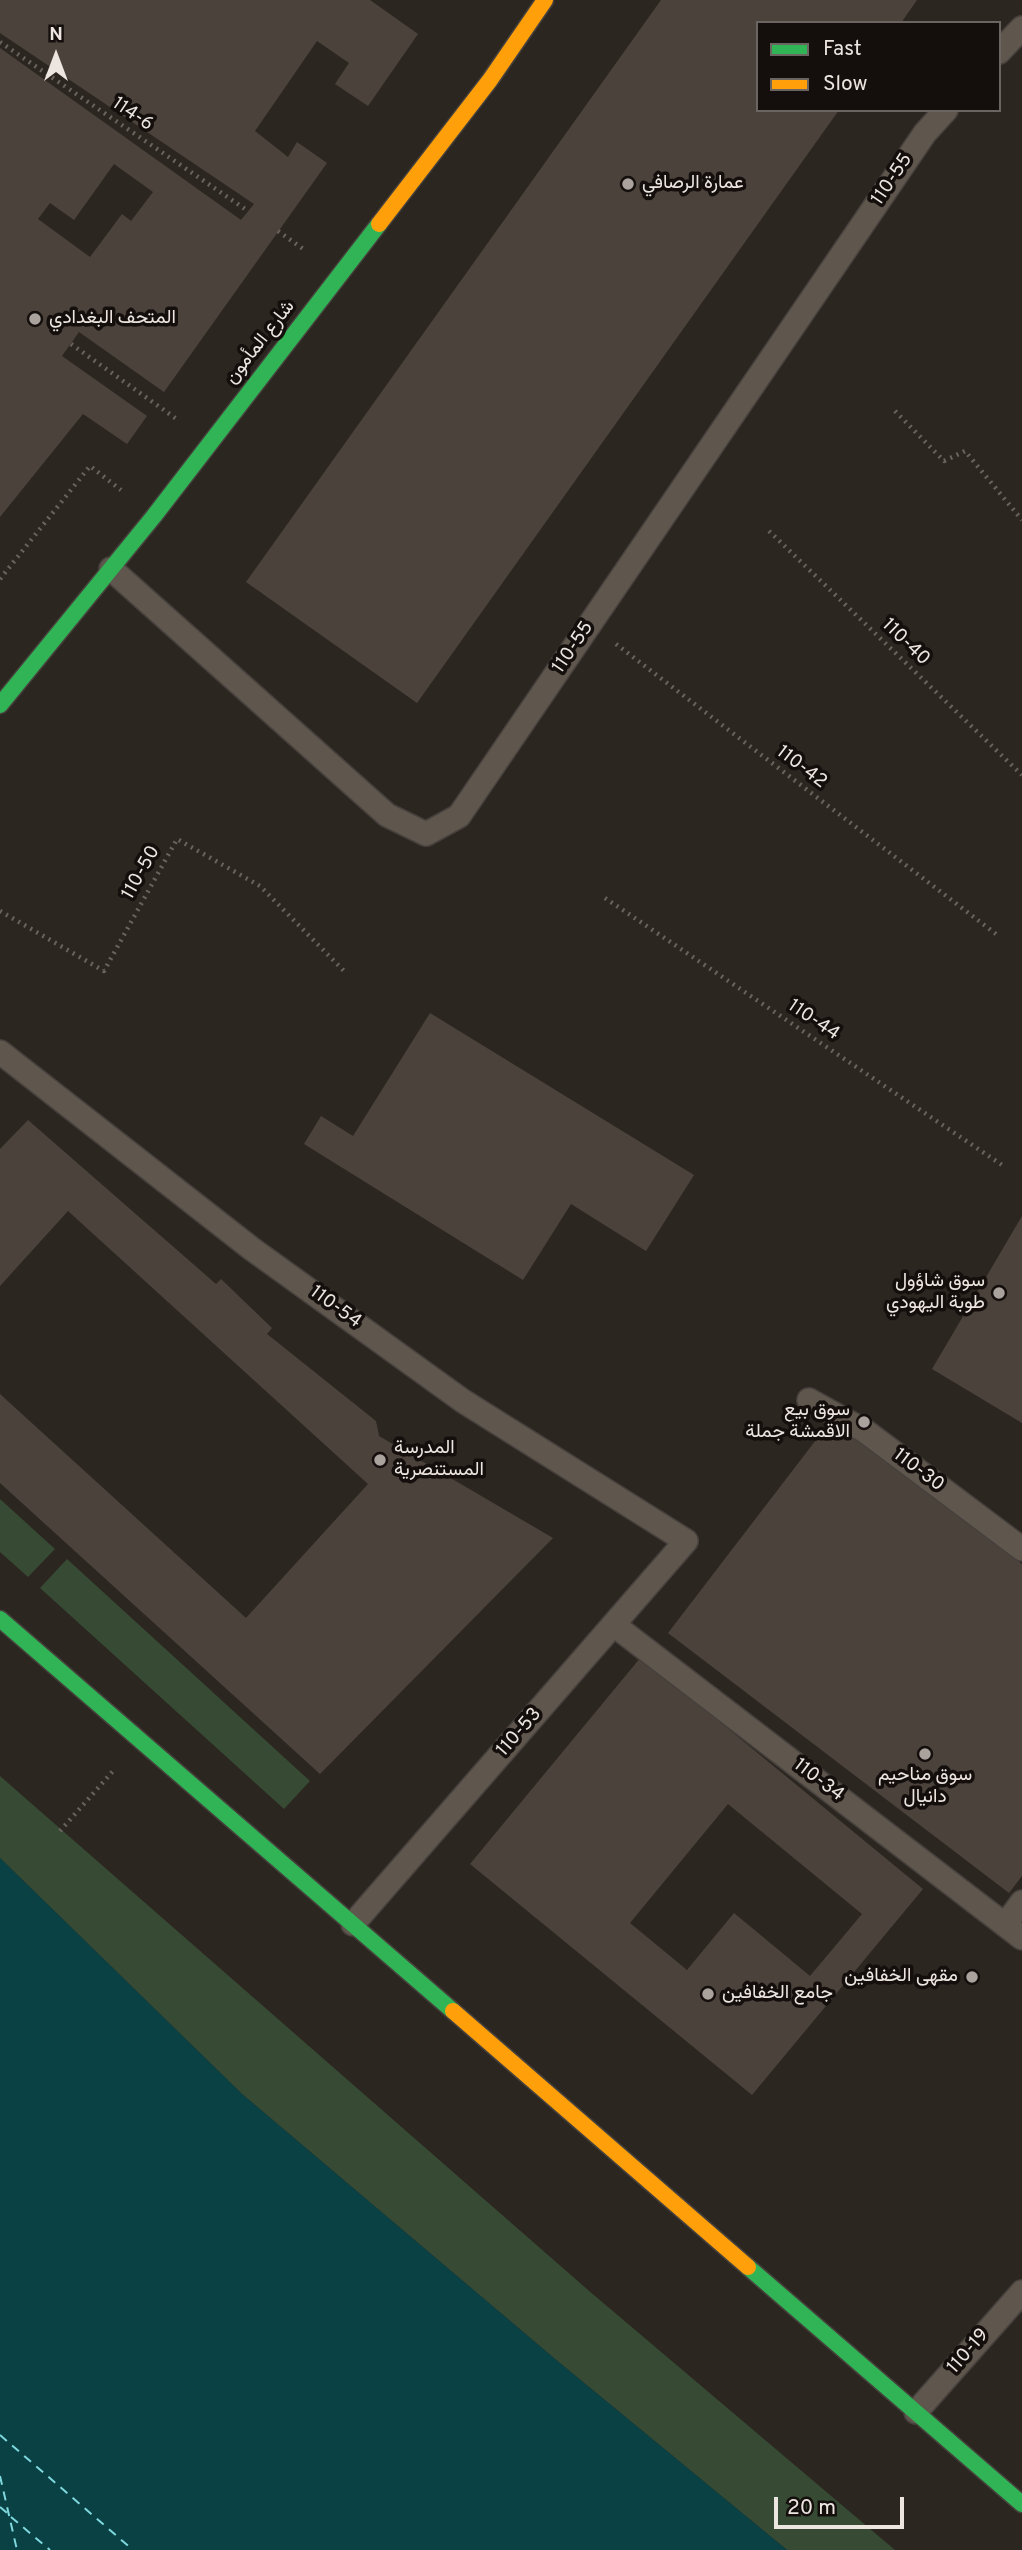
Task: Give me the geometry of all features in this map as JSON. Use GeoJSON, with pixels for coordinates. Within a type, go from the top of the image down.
{"type":"FeatureCollection","features":[{"type":"Feature","properties":{"kind":"street","name":"شارع المأمون"},"geometry":{"type":"LineString","coordinates":[[0,705],[154,516],[482,91],[545,0]]}},
{"type":"Feature","properties":{"kind":"street"},"geometry":{"type":"LineString","coordinates":[[0,1619],[1022,2504]]}},
{"type":"Feature","properties":{"kind":"lane"},"geometry":{"type":"LineString","coordinates":[[1001,50],[1022,28]]}},
{"type":"Feature","properties":{"kind":"lane","name":"110-55"},"geometry":{"type":"LineString","coordinates":[[111,569],[387,815],[426,834],[459,817],[925,133],[944,112]]}},
{"type":"Feature","properties":{"kind":"lane","name":"110-54"},"geometry":{"type":"LineString","coordinates":[[0,1052],[252,1249],[463,1401],[687,1541]]}},
{"type":"Feature","properties":{"kind":"lane","name":"110-30"},"geometry":{"type":"LineString","coordinates":[[809,1400],[864,1432],[1022,1549]]}},
{"type":"Feature","properties":{"kind":"lane","name":"110-53"},"geometry":{"type":"LineString","coordinates":[[352,1924],[687,1541]]}},
{"type":"Feature","properties":{"kind":"lane","name":"110-34"},"geometry":{"type":"LineString","coordinates":[[614,1625],[1014,1931]]}},
{"type":"Feature","properties":{"kind":"lane"},"geometry":{"type":"LineString","coordinates":[[1014,1931],[1022,1902]]}},
{"type":"Feature","properties":{"kind":"lane","name":"110-19"},"geometry":{"type":"LineString","coordinates":[[916,2412],[1022,2292]]}},
{"type":"Feature","properties":{"kind":"path","name":"114-6"},"geometry":{"type":"LineString","coordinates":[[0,42],[248,211]]}},
{"type":"Feature","properties":{"kind":"path"},"geometry":{"type":"LineString","coordinates":[[71,344],[155,404]]}},
{"type":"Feature","properties":{"kind":"path"},"geometry":{"type":"LineString","coordinates":[[894,411],[944,461],[965,452],[1022,520]]}},
{"type":"Feature","properties":{"kind":"path"},"geometry":{"type":"LineString","coordinates":[[0,579],[90,466],[154,516]]}},
{"type":"Feature","properties":{"kind":"path","name":"110-40"},"geometry":{"type":"LineString","coordinates":[[769,531],[1022,775]]}},
{"type":"Feature","properties":{"kind":"path","name":"110-42"},"geometry":{"type":"LineString","coordinates":[[590,624],[996,934]]}},
{"type":"Feature","properties":{"kind":"path","name":"110-50"},"geometry":{"type":"LineString","coordinates":[[0,911],[104,971],[177,839],[260,887],[346,974]]}},
{"type":"Feature","properties":{"kind":"path","name":"110-44"},"geometry":{"type":"LineString","coordinates":[[605,898],[1005,1167]]}},
{"type":"Feature","properties":{"kind":"path"},"geometry":{"type":"LineString","coordinates":[[60,1832],[121,1762]]}},
{"type":"Feature","properties":{"kind":"green space"},"geometry":{"type":"Polygon","coordinates":[[[0,1499],[55,1549],[28,1577],[0,1552],[0,1499]]]}},
{"type":"Feature","properties":{"kind":"green space"},"geometry":{"type":"Polygon","coordinates":[[[67,1559],[310,1781],[284,1809],[40,1588],[67,1559]]]}},
{"type":"Feature","properties":{"kind":"green space"},"geometry":{"type":"Polygon","coordinates":[[[0,1776],[588,2290],[895,2550],[787,2550],[555,2359],[242,2094],[0,1858],[0,1776]]]}},
{"type":"Feature","properties":{"kind":"water"},"geometry":{"type":"Polygon","coordinates":[[[0,1858],[242,2094],[555,2359],[787,2550],[0,2550],[0,1858]]]}},
{"type":"Feature","properties":{"kind":"building"},"geometry":{"type":"Polygon","coordinates":[[[0,0],[370,0],[418,34],[368,106],[335,84],[349,63],[317,41],[255,131],[288,157],[297,142],[327,163],[164,392],[79,332],[62,356],[147,416],[127,444],[83,414],[0,517],[0,48],[241,220],[254,204],[0,33],[0,0]],[[114,164],[74,220],[50,203],[38,219],[90,257],[122,214],[131,221],[153,192],[114,164]]]}},
{"type":"Feature","properties":{"kind":"building"},"geometry":{"type":"Polygon","coordinates":[[[661,0],[917,0],[902,21],[756,21],[756,112],[838,112],[417,703],[246,582],[661,0]]]}},
{"type":"Feature","properties":{"kind":"building"},"geometry":{"type":"Polygon","coordinates":[[[430,1013],[694,1175],[646,1251],[571,1204],[523,1280],[304,1144],[321,1116],[353,1136],[430,1013]]]}},
{"type":"Feature","properties":{"kind":"building","name":"المدرسة المستنصرية"},"geometry":{"type":"Polygon","coordinates":[[[28,1120],[216,1284],[221,1279],[272,1328],[267,1334],[376,1421],[379,1436],[553,1538],[320,1774],[0,1483],[0,1394],[246,1618],[368,1484],[68,1211],[0,1286],[0,1149],[28,1120]]]}},
{"type":"Feature","properties":{"kind":"building","name":"سوق شاؤول طوبة اليهودي"},"geometry":{"type":"Polygon","coordinates":[[[1022,1216],[1022,1423],[932,1369],[1022,1216]]]}},
{"type":"Feature","properties":{"kind":"building","name":"سوق مناحيم دانيال"},"geometry":{"type":"Polygon","coordinates":[[[832,1419],[1022,1564],[1022,1876],[1009,1893],[668,1633],[832,1419]]]}},
{"type":"Feature","properties":{"kind":"building"},"geometry":{"type":"Polygon","coordinates":[[[641,1657],[923,1889],[752,2095],[470,1864],[641,1657]],[[728,1804],[630,1923],[687,1970],[734,1913],[810,1976],[862,1914],[728,1804]]]}},
{"type":"Feature","properties":{"kind":"ferry route"},"geometry":{"type":"LineString","coordinates":[[0,2435],[133,2550]]}},
{"type":"Feature","properties":{"kind":"ferry route"},"geometry":{"type":"LineString","coordinates":[[0,2476],[17,2550]]}},
{"type":"Feature","properties":{"kind":"ferry route"},"geometry":{"type":"LineString","coordinates":[[0,2507],[7,2513]]}},
{"type":"Feature","properties":{"kind":"ferry route"},"geometry":{"type":"LineString","coordinates":[[11,2517],[50,2550]]}},
{"type":"Feature","properties":{"kind":"traffic: fast"},"geometry":{"type":"LineString","coordinates":[[0,705],[154,516],[379,224]]}},
{"type":"Feature","properties":{"kind":"traffic: fast"},"geometry":{"type":"LineString","coordinates":[[0,1619],[453,2011]]}},
{"type":"Feature","properties":{"kind":"traffic: fast"},"geometry":{"type":"LineString","coordinates":[[748,2267],[1022,2504]]}},
{"type":"Feature","properties":{"kind":"traffic: slow"},"geometry":{"type":"LineString","coordinates":[[379,224],[490,80],[545,0]]}},
{"type":"Feature","properties":{"kind":"traffic: slow"},"geometry":{"type":"LineString","coordinates":[[453,2011],[748,2267]]}},
{"type":"Feature","properties":{"kind":"place","name":"عمارة الرصافي"},"geometry":{"type":"Point","coordinates":[628,184]}},
{"type":"Feature","properties":{"kind":"place","name":"المتحف البغدادي"},"geometry":{"type":"Point","coordinates":[35,319]}},
{"type":"Feature","properties":{"kind":"place","name":"سوق شاؤول طوبة اليهودي"},"geometry":{"type":"Point","coordinates":[999,1293]}},
{"type":"Feature","properties":{"kind":"place","name":"سوق بيع الاقمشة جملة"},"geometry":{"type":"Point","coordinates":[864,1422]}},
{"type":"Feature","properties":{"kind":"place","name":"المدرسة المستنصرية"},"geometry":{"type":"Point","coordinates":[380,1460]}},
{"type":"Feature","properties":{"kind":"place","name":"سوق مناحيم دانيال"},"geometry":{"type":"Point","coordinates":[925,1754]}},
{"type":"Feature","properties":{"kind":"place","name":"مقهى الخفافين"},"geometry":{"type":"Point","coordinates":[972,1977]}},
{"type":"Feature","properties":{"kind":"place","name":"جامع الخفافين"},"geometry":{"type":"Point","coordinates":[708,1994]}}]}
